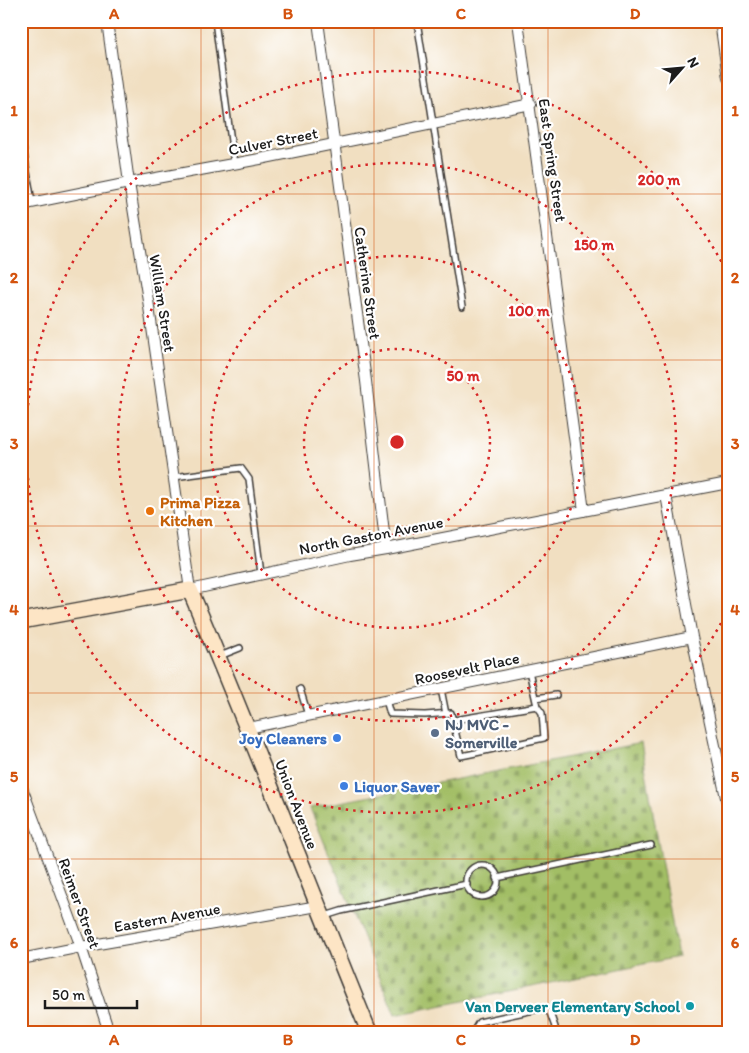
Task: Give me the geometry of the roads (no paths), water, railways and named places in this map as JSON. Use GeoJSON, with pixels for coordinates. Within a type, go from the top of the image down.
{"type":"FeatureCollection","features":[{"type":"Feature","properties":{"kind":"street","name":"William Street"},"geometry":{"type":"LineString","coordinates":[[107,21],[190,590]]}},
{"type":"Feature","properties":{"kind":"street","name":"Catherine Street"},"geometry":{"type":"LineString","coordinates":[[318,21],[366,381],[386,550]]}},
{"type":"Feature","properties":{"kind":"street","name":"East Spring Street"},"geometry":{"type":"LineString","coordinates":[[518,21],[531,104],[584,511]]}},
{"type":"Feature","properties":{"kind":"street"},"geometry":{"type":"LineString","coordinates":[[720,21],[728,78]]}},
{"type":"Feature","properties":{"kind":"street","name":"Culver Street"},"geometry":{"type":"LineString","coordinates":[[21,205],[129,182],[234,164],[531,104]]}},
{"type":"Feature","properties":{"kind":"street","name":"North Gaston Avenue"},"geometry":{"type":"LineString","coordinates":[[21,621],[190,590],[350,555],[386,550],[728,483]]}},
{"type":"Feature","properties":{"kind":"street"},"geometry":{"type":"LineString","coordinates":[[666,495],[692,637],[728,807]]}},
{"type":"Feature","properties":{"kind":"street","name":"Union Avenue"},"geometry":{"type":"LineString","coordinates":[[190,590],[248,728],[320,912],[370,1032]]}},
{"type":"Feature","properties":{"kind":"street","name":"Roosevelt Place"},"geometry":{"type":"LineString","coordinates":[[248,728],[692,637]]}},
{"type":"Feature","properties":{"kind":"street","name":"Reimer Street"},"geometry":{"type":"LineString","coordinates":[[21,785],[81,947],[109,1032]]}},
{"type":"Feature","properties":{"kind":"street","name":"Eastern Avenue"},"geometry":{"type":"LineString","coordinates":[[21,959],[81,947],[320,912]]}},
{"type":"Feature","properties":{"kind":"lane"},"geometry":{"type":"LineString","coordinates":[[215,21],[234,164]]}},
{"type":"Feature","properties":{"kind":"lane"},"geometry":{"type":"LineString","coordinates":[[417,21],[462,307]]}},
{"type":"Feature","properties":{"kind":"lane"},"geometry":{"type":"LineString","coordinates":[[21,136],[32,203]]}},
{"type":"Feature","properties":{"kind":"lane"},"geometry":{"type":"LineString","coordinates":[[173,478],[241,468],[249,479],[261,574]]}},
{"type":"Feature","properties":{"kind":"lane"},"geometry":{"type":"LineString","coordinates":[[218,657],[240,648]]}},
{"type":"Feature","properties":{"kind":"lane"},"geometry":{"type":"LineString","coordinates":[[386,700],[390,714],[425,715],[451,713],[461,756],[544,738],[542,713],[537,706],[529,671]]}},
{"type":"Feature","properties":{"kind":"lane"},"geometry":{"type":"LineString","coordinates":[[441,688],[446,714]]}},
{"type":"Feature","properties":{"kind":"lane"},"geometry":{"type":"LineString","coordinates":[[300,689],[308,716]]}},
{"type":"Feature","properties":{"kind":"lane"},"geometry":{"type":"LineString","coordinates":[[536,698],[556,695]]}},
{"type":"Feature","properties":{"kind":"lane"},"geometry":{"type":"LineString","coordinates":[[454,720],[537,706]]}},
{"type":"Feature","properties":{"kind":"lane"},"geometry":{"type":"LineString","coordinates":[[497,878],[651,845]]}},
{"type":"Feature","properties":{"kind":"lane"},"geometry":{"type":"LineString","coordinates":[[480,866],[490,868],[494,871],[497,878],[495,891],[486,897],[476,896],[466,884],[471,870],[480,866]]}},
{"type":"Feature","properties":{"kind":"lane"},"geometry":{"type":"LineString","coordinates":[[320,912],[341,911],[466,884]]}},
{"type":"Feature","properties":{"kind":"lane"},"geometry":{"type":"LineString","coordinates":[[475,1032],[474,1030],[479,1022],[543,1008],[550,1013],[556,1027],[553,1032]]}},
{"type":"Feature","properties":{"kind":"place","name":"Prima Pizza Kitchen"},"geometry":{"type":"Point","coordinates":[150,511]}},
{"type":"Feature","properties":{"kind":"place","name":"NJ MVC - Somerville"},"geometry":{"type":"Point","coordinates":[435,733]}},
{"type":"Feature","properties":{"kind":"place","name":"Joy Cleaners"},"geometry":{"type":"Point","coordinates":[337,738]}},
{"type":"Feature","properties":{"kind":"place","name":"Liquor Saver"},"geometry":{"type":"Point","coordinates":[344,786]}},
{"type":"Feature","properties":{"kind":"place","name":"Van Derveer Elementary School"},"geometry":{"type":"Point","coordinates":[690,1006]}}]}
